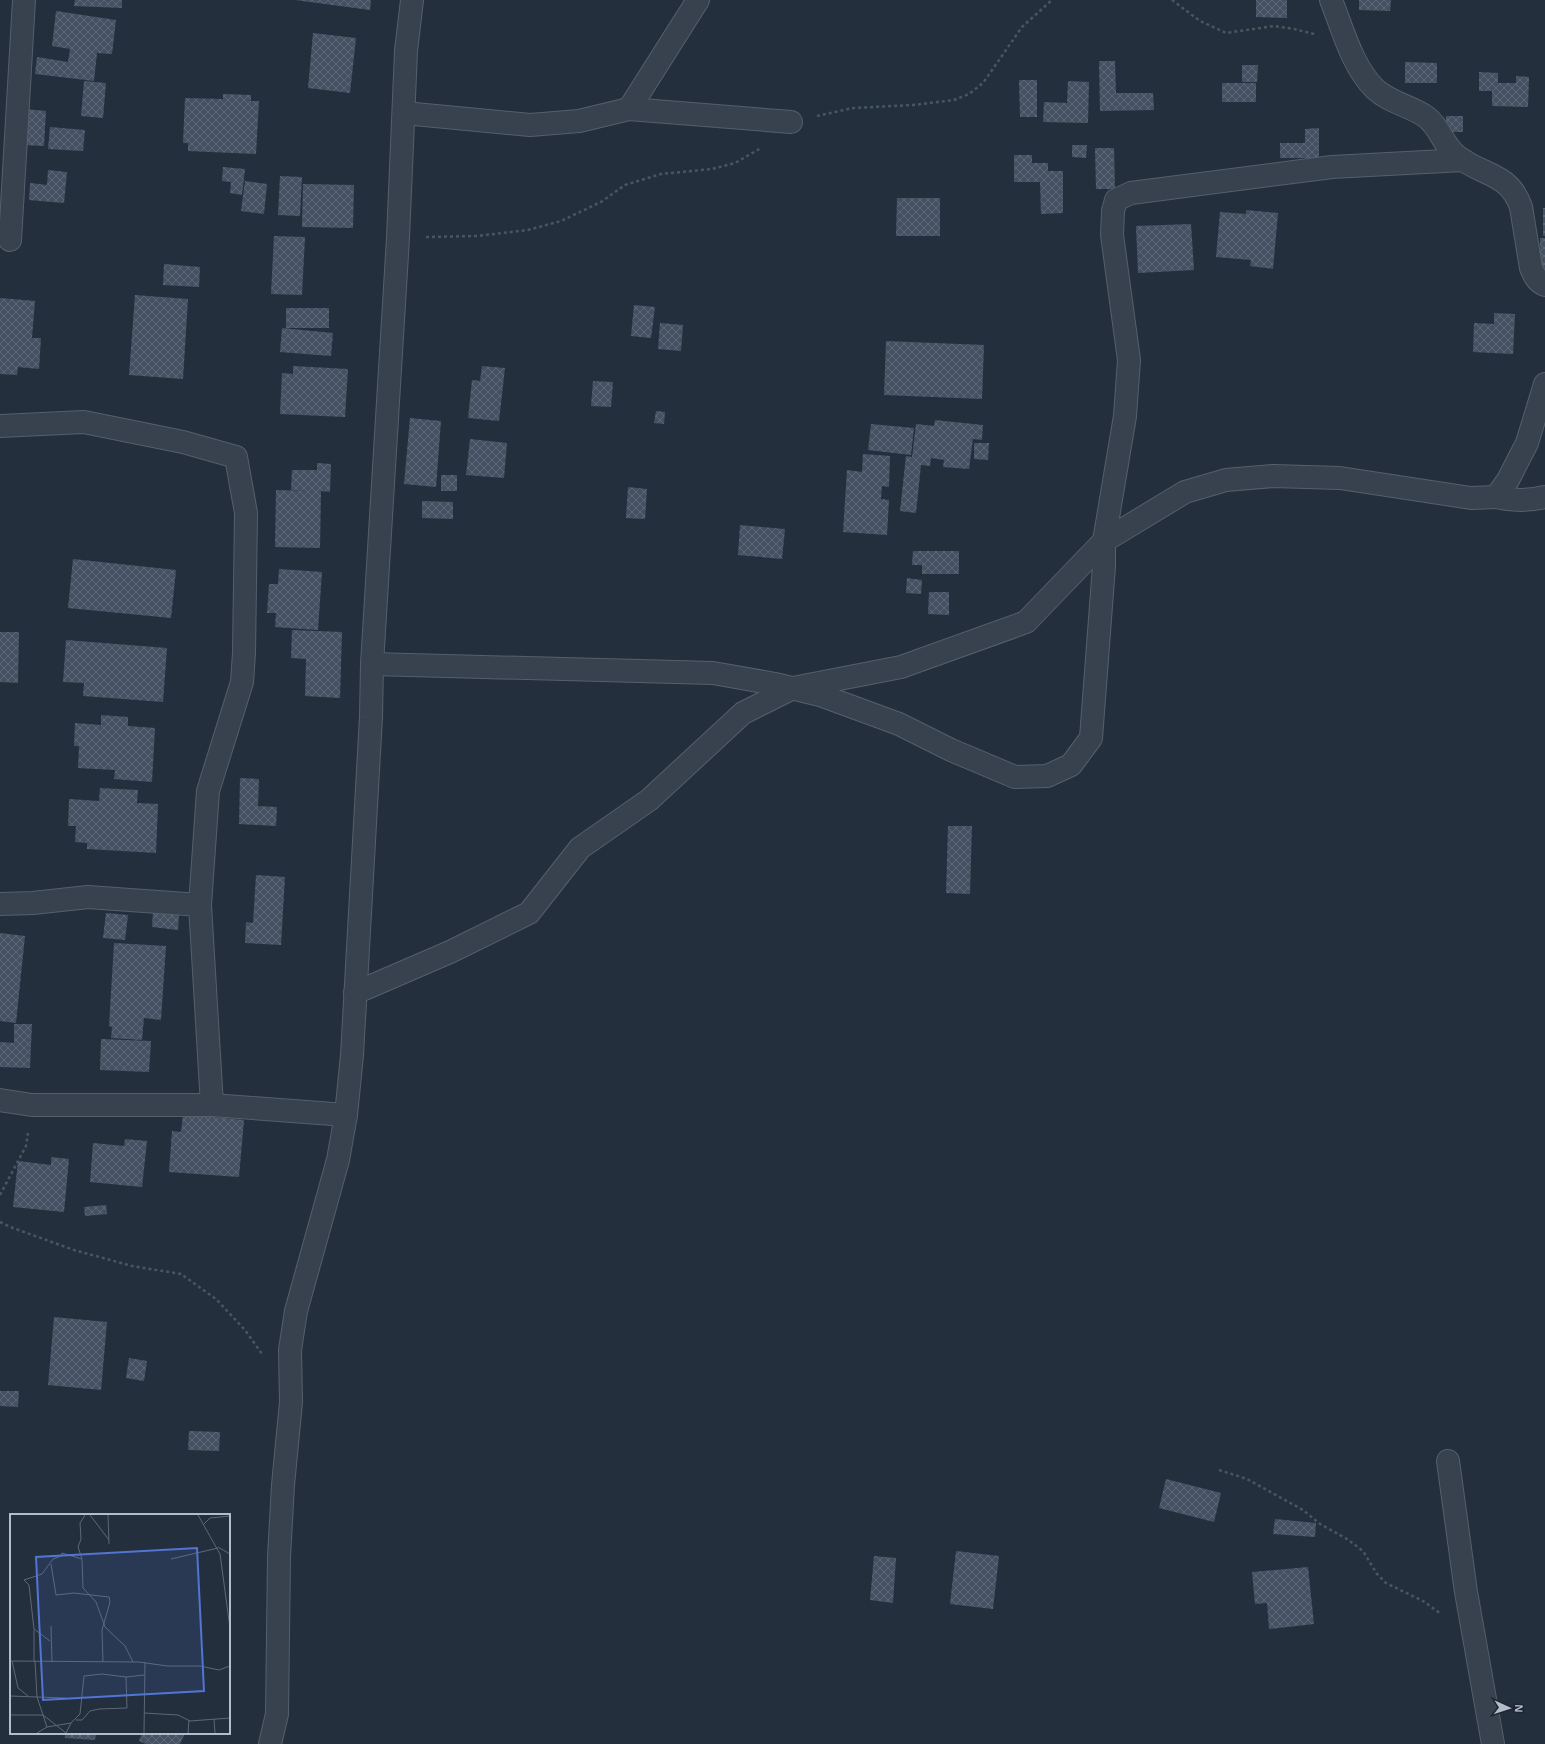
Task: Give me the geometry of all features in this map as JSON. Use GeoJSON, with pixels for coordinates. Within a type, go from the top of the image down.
{"type":"FeatureCollection","features":[{"type":"Feature","properties":{"kind":"street"},"geometry":{"type":"LineString","coordinates":[[10,240],[24,0]]}},
{"type":"Feature","properties":{"kind":"street"},"geometry":{"type":"LineString","coordinates":[[270,1744],[277,1714],[278,1557],[291,1402],[290,1350],[296,1311],[338,1160],[346,1115],[352,1055],[371,717],[372,664],[398,238],[406,51],[412,0]]}},
{"type":"Feature","properties":{"kind":"street"},"geometry":{"type":"LineString","coordinates":[[629,109],[698,0]]}},
{"type":"Feature","properties":{"kind":"street"},"geometry":{"type":"LineString","coordinates":[[1331,0],[1355,63],[1375,89],[1384,96],[1426,116],[1433,123],[1451,150],[1463,160],[1504,181],[1518,198],[1521,207],[1531,268],[1535,277],[1545,285]]}},
{"type":"Feature","properties":{"kind":"street"},"geometry":{"type":"LineString","coordinates":[[404,113],[530,125],[579,121],[629,109],[791,122]]}},
{"type":"Feature","properties":{"kind":"street"},"geometry":{"type":"LineString","coordinates":[[372,664],[713,672],[820,695],[899,724],[951,750],[1015,777],[1047,776],[1071,765],[1091,738],[1104,566],[1104,541],[1126,416],[1129,360],[1112,235],[1112,211],[1116,200],[1131,193],[1332,167],[1463,160]]}},
{"type":"Feature","properties":{"kind":"street"},"geometry":{"type":"LineString","coordinates":[[1496,497],[1508,480],[1527,443],[1545,384]]}},
{"type":"Feature","properties":{"kind":"street"},"geometry":{"type":"LineString","coordinates":[[0,426],[84,422],[183,442],[236,457],[246,513],[244,653],[242,682],[208,791],[200,905],[212,1105]]}},
{"type":"Feature","properties":{"kind":"street"},"geometry":{"type":"LineString","coordinates":[[356,993],[450,952],[529,913],[580,848],[649,800],[743,713],[793,688],[901,666],[1026,622],[1104,541],[1185,492],[1226,480],[1274,476],[1340,478],[1471,498],[1496,497],[1511,500],[1530,500],[1545,497]]}},
{"type":"Feature","properties":{"kind":"street"},"geometry":{"type":"LineString","coordinates":[[0,904],[33,903],[88,898],[200,905]]}},
{"type":"Feature","properties":{"kind":"street"},"geometry":{"type":"LineString","coordinates":[[0,1100],[32,1105],[212,1105],[346,1115]]}},
{"type":"Feature","properties":{"kind":"street"},"geometry":{"type":"LineString","coordinates":[[1448,1461],[1466,1592],[1493,1744]]}},
{"type":"Feature","properties":{"kind":"path"},"geometry":{"type":"LineString","coordinates":[[398,238],[477,236],[528,230],[561,221],[601,202],[625,185],[661,174],[712,169],[735,164],[775,138],[791,122],[853,108],[920,104],[954,100],[969,94],[983,83],[1022,27],[1052,0]]}},
{"type":"Feature","properties":{"kind":"path"},"geometry":{"type":"LineString","coordinates":[[1172,0],[1200,21],[1226,33],[1274,26],[1294,29],[1349,44]]}},
{"type":"Feature","properties":{"kind":"path"},"geometry":{"type":"LineString","coordinates":[[0,1195],[26,1146],[32,1105]]}},
{"type":"Feature","properties":{"kind":"path"},"geometry":{"type":"LineString","coordinates":[[0,1222],[81,1252],[132,1266],[181,1274],[216,1299],[245,1330],[265,1358]]}},
{"type":"Feature","properties":{"kind":"path"},"geometry":{"type":"LineString","coordinates":[[1219,1470],[1247,1479],[1283,1497],[1303,1510],[1320,1524],[1347,1539],[1363,1551],[1377,1574],[1386,1583],[1423,1601],[1475,1640]]}},
{"type":"Feature","properties":{"kind":"building"},"geometry":{"type":"Polygon","coordinates":[[[75,0],[122,0],[122,8],[74,6],[75,0]]]}},
{"type":"Feature","properties":{"kind":"building"},"geometry":{"type":"Polygon","coordinates":[[[295,0],[371,0],[370,10],[295,0]]]}},
{"type":"Feature","properties":{"kind":"building"},"geometry":{"type":"Polygon","coordinates":[[[1256,0],[1287,0],[1287,18],[1256,17],[1256,0]]]}},
{"type":"Feature","properties":{"kind":"building"},"geometry":{"type":"Polygon","coordinates":[[[1359,0],[1391,0],[1390,11],[1359,10],[1359,0]]]}},
{"type":"Feature","properties":{"kind":"building"},"geometry":{"type":"Polygon","coordinates":[[[56,11],[116,20],[112,54],[97,53],[94,81],[35,74],[37,57],[68,62],[70,49],[52,46],[56,11]]]}},
{"type":"Feature","properties":{"kind":"building"},"geometry":{"type":"Polygon","coordinates":[[[313,33],[356,38],[350,93],[308,88],[313,33]]]}},
{"type":"Feature","properties":{"kind":"building"},"geometry":{"type":"Polygon","coordinates":[[[1099,61],[1115,61],[1116,93],[1153,93],[1154,110],[1100,111],[1099,61]]]}},
{"type":"Feature","properties":{"kind":"building"},"geometry":{"type":"Polygon","coordinates":[[[1405,62],[1437,63],[1437,83],[1405,83],[1405,62]]]}},
{"type":"Feature","properties":{"kind":"building"},"geometry":{"type":"Polygon","coordinates":[[[1242,65],[1258,65],[1257,82],[1242,82],[1242,65]]]}},
{"type":"Feature","properties":{"kind":"building"},"geometry":{"type":"Polygon","coordinates":[[[1479,72],[1498,73],[1498,83],[1516,83],[1516,76],[1529,77],[1528,107],[1492,106],[1492,91],[1479,91],[1479,72]]]}},
{"type":"Feature","properties":{"kind":"building"},"geometry":{"type":"Polygon","coordinates":[[[1019,80],[1037,80],[1037,117],[1020,117],[1019,80]]]}},
{"type":"Feature","properties":{"kind":"building"},"geometry":{"type":"Polygon","coordinates":[[[84,81],[106,83],[103,118],[81,116],[84,81]]]}},
{"type":"Feature","properties":{"kind":"building"},"geometry":{"type":"Polygon","coordinates":[[[1068,81],[1089,82],[1088,123],[1043,122],[1044,102],[1067,103],[1068,81]]]}},
{"type":"Feature","properties":{"kind":"building"},"geometry":{"type":"Polygon","coordinates":[[[1222,83],[1256,83],[1256,102],[1222,102],[1222,83]]]}},
{"type":"Feature","properties":{"kind":"building"},"geometry":{"type":"Polygon","coordinates":[[[223,94],[251,95],[251,101],[259,101],[256,154],[188,151],[188,143],[183,143],[185,98],[223,99],[223,94]]]}},
{"type":"Feature","properties":{"kind":"building"},"geometry":{"type":"Polygon","coordinates":[[[25,109],[46,111],[44,146],[23,145],[25,109]]]}},
{"type":"Feature","properties":{"kind":"building"},"geometry":{"type":"Polygon","coordinates":[[[1446,116],[1463,116],[1463,132],[1446,132],[1446,116]]]}},
{"type":"Feature","properties":{"kind":"building"},"geometry":{"type":"Polygon","coordinates":[[[50,127],[85,130],[83,151],[48,149],[50,127]]]}},
{"type":"Feature","properties":{"kind":"building"},"geometry":{"type":"Polygon","coordinates":[[[1319,128],[1319,158],[1280,158],[1280,143],[1305,143],[1305,129],[1319,128]]]}},
{"type":"Feature","properties":{"kind":"building"},"geometry":{"type":"Polygon","coordinates":[[[1072,145],[1087,145],[1086,158],[1072,157],[1072,145]]]}},
{"type":"Feature","properties":{"kind":"building"},"geometry":{"type":"Polygon","coordinates":[[[1095,148],[1114,148],[1115,189],[1096,189],[1095,148]]]}},
{"type":"Feature","properties":{"kind":"building"},"geometry":{"type":"Polygon","coordinates":[[[1014,155],[1032,155],[1032,163],[1048,163],[1048,171],[1063,171],[1063,213],[1041,214],[1040,182],[1014,182],[1014,155]]]}},
{"type":"Feature","properties":{"kind":"building"},"geometry":{"type":"Polygon","coordinates":[[[223,167],[245,169],[242,195],[230,193],[231,182],[222,181],[223,167]]]}},
{"type":"Feature","properties":{"kind":"building"},"geometry":{"type":"Polygon","coordinates":[[[48,170],[67,172],[64,203],[29,200],[30,183],[47,185],[48,170]]]}},
{"type":"Feature","properties":{"kind":"building"},"geometry":{"type":"Polygon","coordinates":[[[280,176],[302,177],[300,216],[278,215],[280,176]]]}},
{"type":"Feature","properties":{"kind":"building"},"geometry":{"type":"Polygon","coordinates":[[[245,181],[267,184],[264,214],[241,211],[245,181]]]}},
{"type":"Feature","properties":{"kind":"building"},"geometry":{"type":"Polygon","coordinates":[[[303,184],[354,185],[353,228],[302,227],[303,184]]]}},
{"type":"Feature","properties":{"kind":"building"},"geometry":{"type":"Polygon","coordinates":[[[897,198],[940,198],[940,236],[896,236],[897,198]]]}},
{"type":"Feature","properties":{"kind":"building"},"geometry":{"type":"Polygon","coordinates":[[[1543,208],[1545,208],[1545,236],[1543,236],[1543,208]]]}},
{"type":"Feature","properties":{"kind":"building"},"geometry":{"type":"Polygon","coordinates":[[[1246,210],[1278,213],[1273,269],[1250,266],[1251,260],[1216,257],[1220,212],[1246,214],[1246,210]]]}},
{"type":"Feature","properties":{"kind":"building"},"geometry":{"type":"Polygon","coordinates":[[[1191,224],[1194,270],[1138,273],[1136,226],[1191,224]]]}},
{"type":"Feature","properties":{"kind":"building"},"geometry":{"type":"Polygon","coordinates":[[[274,236],[305,237],[302,295],[271,294],[274,236]]]}},
{"type":"Feature","properties":{"kind":"building"},"geometry":{"type":"Polygon","coordinates":[[[1540,238],[1545,238],[1545,272],[1539,271],[1540,238]]]}},
{"type":"Feature","properties":{"kind":"building"},"geometry":{"type":"Polygon","coordinates":[[[164,264],[200,267],[199,287],[163,285],[164,264]]]}},
{"type":"Feature","properties":{"kind":"building"},"geometry":{"type":"Polygon","coordinates":[[[135,295],[188,299],[183,379],[129,375],[135,295]]]}},
{"type":"Feature","properties":{"kind":"building"},"geometry":{"type":"Polygon","coordinates":[[[0,298],[35,301],[32,338],[41,338],[39,369],[18,367],[17,375],[0,374],[0,298]]]}},
{"type":"Feature","properties":{"kind":"building"},"geometry":{"type":"Polygon","coordinates":[[[634,305],[655,307],[651,338],[631,336],[634,305]]]}},
{"type":"Feature","properties":{"kind":"building"},"geometry":{"type":"Polygon","coordinates":[[[286,308],[329,308],[329,328],[286,328],[286,308]]]}},
{"type":"Feature","properties":{"kind":"building"},"geometry":{"type":"Polygon","coordinates":[[[1494,313],[1515,314],[1513,354],[1473,352],[1474,323],[1494,324],[1494,313]]]}},
{"type":"Feature","properties":{"kind":"building"},"geometry":{"type":"Polygon","coordinates":[[[660,323],[683,325],[681,351],[658,349],[660,323]]]}},
{"type":"Feature","properties":{"kind":"building"},"geometry":{"type":"Polygon","coordinates":[[[282,328],[333,333],[331,356],[280,352],[282,328]]]}},
{"type":"Feature","properties":{"kind":"building"},"geometry":{"type":"Polygon","coordinates":[[[886,341],[984,345],[982,399],[884,395],[886,341]]]}},
{"type":"Feature","properties":{"kind":"building"},"geometry":{"type":"Polygon","coordinates":[[[293,366],[348,369],[345,417],[280,414],[282,373],[293,374],[293,366]]]}},
{"type":"Feature","properties":{"kind":"building"},"geometry":{"type":"Polygon","coordinates":[[[482,366],[505,368],[499,421],[468,418],[472,380],[480,381],[482,366]]]}},
{"type":"Feature","properties":{"kind":"building"},"geometry":{"type":"Polygon","coordinates":[[[593,381],[613,382],[611,407],[591,406],[593,381]]]}},
{"type":"Feature","properties":{"kind":"building"},"geometry":{"type":"Polygon","coordinates":[[[656,411],[665,412],[664,424],[654,423],[656,411]]]}},
{"type":"Feature","properties":{"kind":"building"},"geometry":{"type":"Polygon","coordinates":[[[410,418],[441,421],[436,487],[404,484],[410,418]]]}},
{"type":"Feature","properties":{"kind":"building"},"geometry":{"type":"Polygon","coordinates":[[[935,420],[983,425],[982,440],[973,439],[969,469],[943,467],[944,460],[931,458],[930,466],[921,465],[916,513],[900,511],[906,456],[912,457],[916,424],[934,426],[935,420]]]}},
{"type":"Feature","properties":{"kind":"building"},"geometry":{"type":"Polygon","coordinates":[[[871,424],[914,428],[911,455],[868,450],[871,424]]]}},
{"type":"Feature","properties":{"kind":"building"},"geometry":{"type":"Polygon","coordinates":[[[470,439],[507,443],[504,478],[466,475],[470,439]]]}},
{"type":"Feature","properties":{"kind":"building"},"geometry":{"type":"Polygon","coordinates":[[[974,443],[989,443],[988,460],[974,459],[974,443]]]}},
{"type":"Feature","properties":{"kind":"building"},"geometry":{"type":"Polygon","coordinates":[[[863,454],[890,456],[889,487],[882,486],[881,499],[889,500],[887,535],[843,532],[847,470],[862,472],[863,454]]]}},
{"type":"Feature","properties":{"kind":"building"},"geometry":{"type":"Polygon","coordinates":[[[317,463],[331,464],[330,492],[321,491],[320,548],[275,547],[276,490],[308,491],[291,490],[292,470],[317,470],[317,463]]]}},
{"type":"Feature","properties":{"kind":"building"},"geometry":{"type":"Polygon","coordinates":[[[441,475],[457,475],[457,491],[441,491],[441,475]]]}},
{"type":"Feature","properties":{"kind":"building"},"geometry":{"type":"Polygon","coordinates":[[[628,487],[647,489],[645,519],[626,518],[628,487]]]}},
{"type":"Feature","properties":{"kind":"building"},"geometry":{"type":"Polygon","coordinates":[[[422,501],[453,502],[453,519],[422,518],[422,501]]]}},
{"type":"Feature","properties":{"kind":"building"},"geometry":{"type":"Polygon","coordinates":[[[740,525],[785,529],[782,559],[738,555],[740,525]]]}},
{"type":"Feature","properties":{"kind":"building"},"geometry":{"type":"Polygon","coordinates":[[[913,551],[959,551],[959,574],[922,574],[922,565],[912,565],[913,551]]]}},
{"type":"Feature","properties":{"kind":"building"},"geometry":{"type":"Polygon","coordinates":[[[73,559],[176,570],[171,618],[68,608],[73,559]]]}},
{"type":"Feature","properties":{"kind":"building"},"geometry":{"type":"Polygon","coordinates":[[[279,569],[322,572],[318,630],[275,627],[276,613],[267,613],[269,584],[278,584],[279,569]]]}},
{"type":"Feature","properties":{"kind":"building"},"geometry":{"type":"Polygon","coordinates":[[[907,578],[922,580],[921,594],[906,593],[907,578]]]}},
{"type":"Feature","properties":{"kind":"building"},"geometry":{"type":"Polygon","coordinates":[[[929,592],[949,592],[949,615],[928,614],[929,592]]]}},
{"type":"Feature","properties":{"kind":"building"},"geometry":{"type":"Polygon","coordinates":[[[292,630],[342,632],[340,698],[305,696],[306,659],[291,658],[292,630]]]}},
{"type":"Feature","properties":{"kind":"building"},"geometry":{"type":"Polygon","coordinates":[[[0,632],[19,632],[18,683],[0,682],[0,632]]]}},
{"type":"Feature","properties":{"kind":"building"},"geometry":{"type":"Polygon","coordinates":[[[66,640],[167,648],[163,702],[83,696],[84,683],[63,682],[66,640]]]}},
{"type":"Feature","properties":{"kind":"building"},"geometry":{"type":"Polygon","coordinates":[[[101,715],[128,717],[128,726],[155,728],[152,782],[114,779],[115,770],[78,768],[79,746],[74,746],[75,723],[101,725],[101,715]]]}},
{"type":"Feature","properties":{"kind":"building"},"geometry":{"type":"Polygon","coordinates":[[[240,778],[259,779],[258,806],[277,807],[276,826],[239,824],[240,778]]]}},
{"type":"Feature","properties":{"kind":"building"},"geometry":{"type":"Polygon","coordinates":[[[100,788],[138,790],[137,803],[158,804],[156,853],[87,849],[87,843],[75,842],[76,826],[68,826],[69,799],[99,801],[100,788]]]}},
{"type":"Feature","properties":{"kind":"building"},"geometry":{"type":"Polygon","coordinates":[[[948,826],[972,826],[970,894],[946,893],[948,826]]]}},
{"type":"Feature","properties":{"kind":"building"},"geometry":{"type":"Polygon","coordinates":[[[256,875],[285,877],[281,945],[245,943],[246,922],[253,923],[256,875]]]}},
{"type":"Feature","properties":{"kind":"building"},"geometry":{"type":"Polygon","coordinates":[[[153,911],[179,914],[178,930],[152,927],[153,911]]]}},
{"type":"Feature","properties":{"kind":"building"},"geometry":{"type":"Polygon","coordinates":[[[106,913],[128,915],[125,940],[103,938],[106,913]]]}},
{"type":"Feature","properties":{"kind":"building"},"geometry":{"type":"Polygon","coordinates":[[[0,933],[25,936],[16,1023],[0,1021],[0,933]]]}},
{"type":"Feature","properties":{"kind":"building"},"geometry":{"type":"Polygon","coordinates":[[[114,943],[166,946],[161,1020],[144,1018],[142,1040],[111,1038],[112,1027],[109,1026],[114,943]]]}},
{"type":"Feature","properties":{"kind":"building"},"geometry":{"type":"Polygon","coordinates":[[[14,1024],[32,1024],[30,1068],[0,1067],[0,1042],[14,1043],[14,1024]]]}},
{"type":"Feature","properties":{"kind":"building"},"geometry":{"type":"Polygon","coordinates":[[[101,1039],[151,1041],[149,1072],[100,1070],[101,1039]]]}},
{"type":"Feature","properties":{"kind":"building"},"geometry":{"type":"Polygon","coordinates":[[[183,1114],[244,1120],[239,1177],[169,1172],[172,1131],[181,1132],[183,1114]]]}},
{"type":"Feature","properties":{"kind":"building"},"geometry":{"type":"Polygon","coordinates":[[[125,1139],[147,1141],[142,1187],[90,1182],[93,1143],[124,1146],[125,1139]]]}},
{"type":"Feature","properties":{"kind":"building"},"geometry":{"type":"Polygon","coordinates":[[[51,1157],[69,1159],[64,1212],[13,1207],[18,1161],[51,1165],[51,1157]]]}},
{"type":"Feature","properties":{"kind":"building"},"geometry":{"type":"Polygon","coordinates":[[[106,1205],[107,1214],[85,1216],[84,1207],[106,1205]]]}},
{"type":"Feature","properties":{"kind":"building"},"geometry":{"type":"Polygon","coordinates":[[[54,1317],[107,1322],[101,1390],[48,1385],[54,1317]]]}},
{"type":"Feature","properties":{"kind":"building"},"geometry":{"type":"Polygon","coordinates":[[[129,1358],[147,1361],[144,1381],[126,1378],[129,1358]]]}},
{"type":"Feature","properties":{"kind":"building"},"geometry":{"type":"Polygon","coordinates":[[[0,1391],[19,1391],[18,1407],[0,1406],[0,1391]]]}},
{"type":"Feature","properties":{"kind":"building"},"geometry":{"type":"Polygon","coordinates":[[[189,1431],[220,1432],[219,1451],[188,1450],[189,1431]]]}},
{"type":"Feature","properties":{"kind":"building"},"geometry":{"type":"Polygon","coordinates":[[[1166,1479],[1221,1493],[1214,1522],[1159,1508],[1166,1479]]]}},
{"type":"Feature","properties":{"kind":"building"},"geometry":{"type":"Polygon","coordinates":[[[1275,1519],[1316,1523],[1315,1537],[1273,1534],[1275,1519]]]}},
{"type":"Feature","properties":{"kind":"building"},"geometry":{"type":"Polygon","coordinates":[[[956,1551],[999,1556],[993,1609],[950,1604],[956,1551]]]}},
{"type":"Feature","properties":{"kind":"building"},"geometry":{"type":"Polygon","coordinates":[[[874,1556],[896,1558],[893,1603],[870,1600],[874,1556]]]}},
{"type":"Feature","properties":{"kind":"building"},"geometry":{"type":"Polygon","coordinates":[[[1308,1567],[1314,1624],[1269,1629],[1267,1603],[1255,1604],[1252,1572],[1308,1567]]]}},
{"type":"Feature","properties":{"kind":"building"},"geometry":{"type":"Polygon","coordinates":[[[65,1734],[96,1734],[95,1740],[65,1738],[65,1734]]]}},
{"type":"Feature","properties":{"kind":"building"},"geometry":{"type":"Polygon","coordinates":[[[142,1734],[185,1734],[180,1744],[146,1744],[139,1741],[142,1734]]]}}]}
